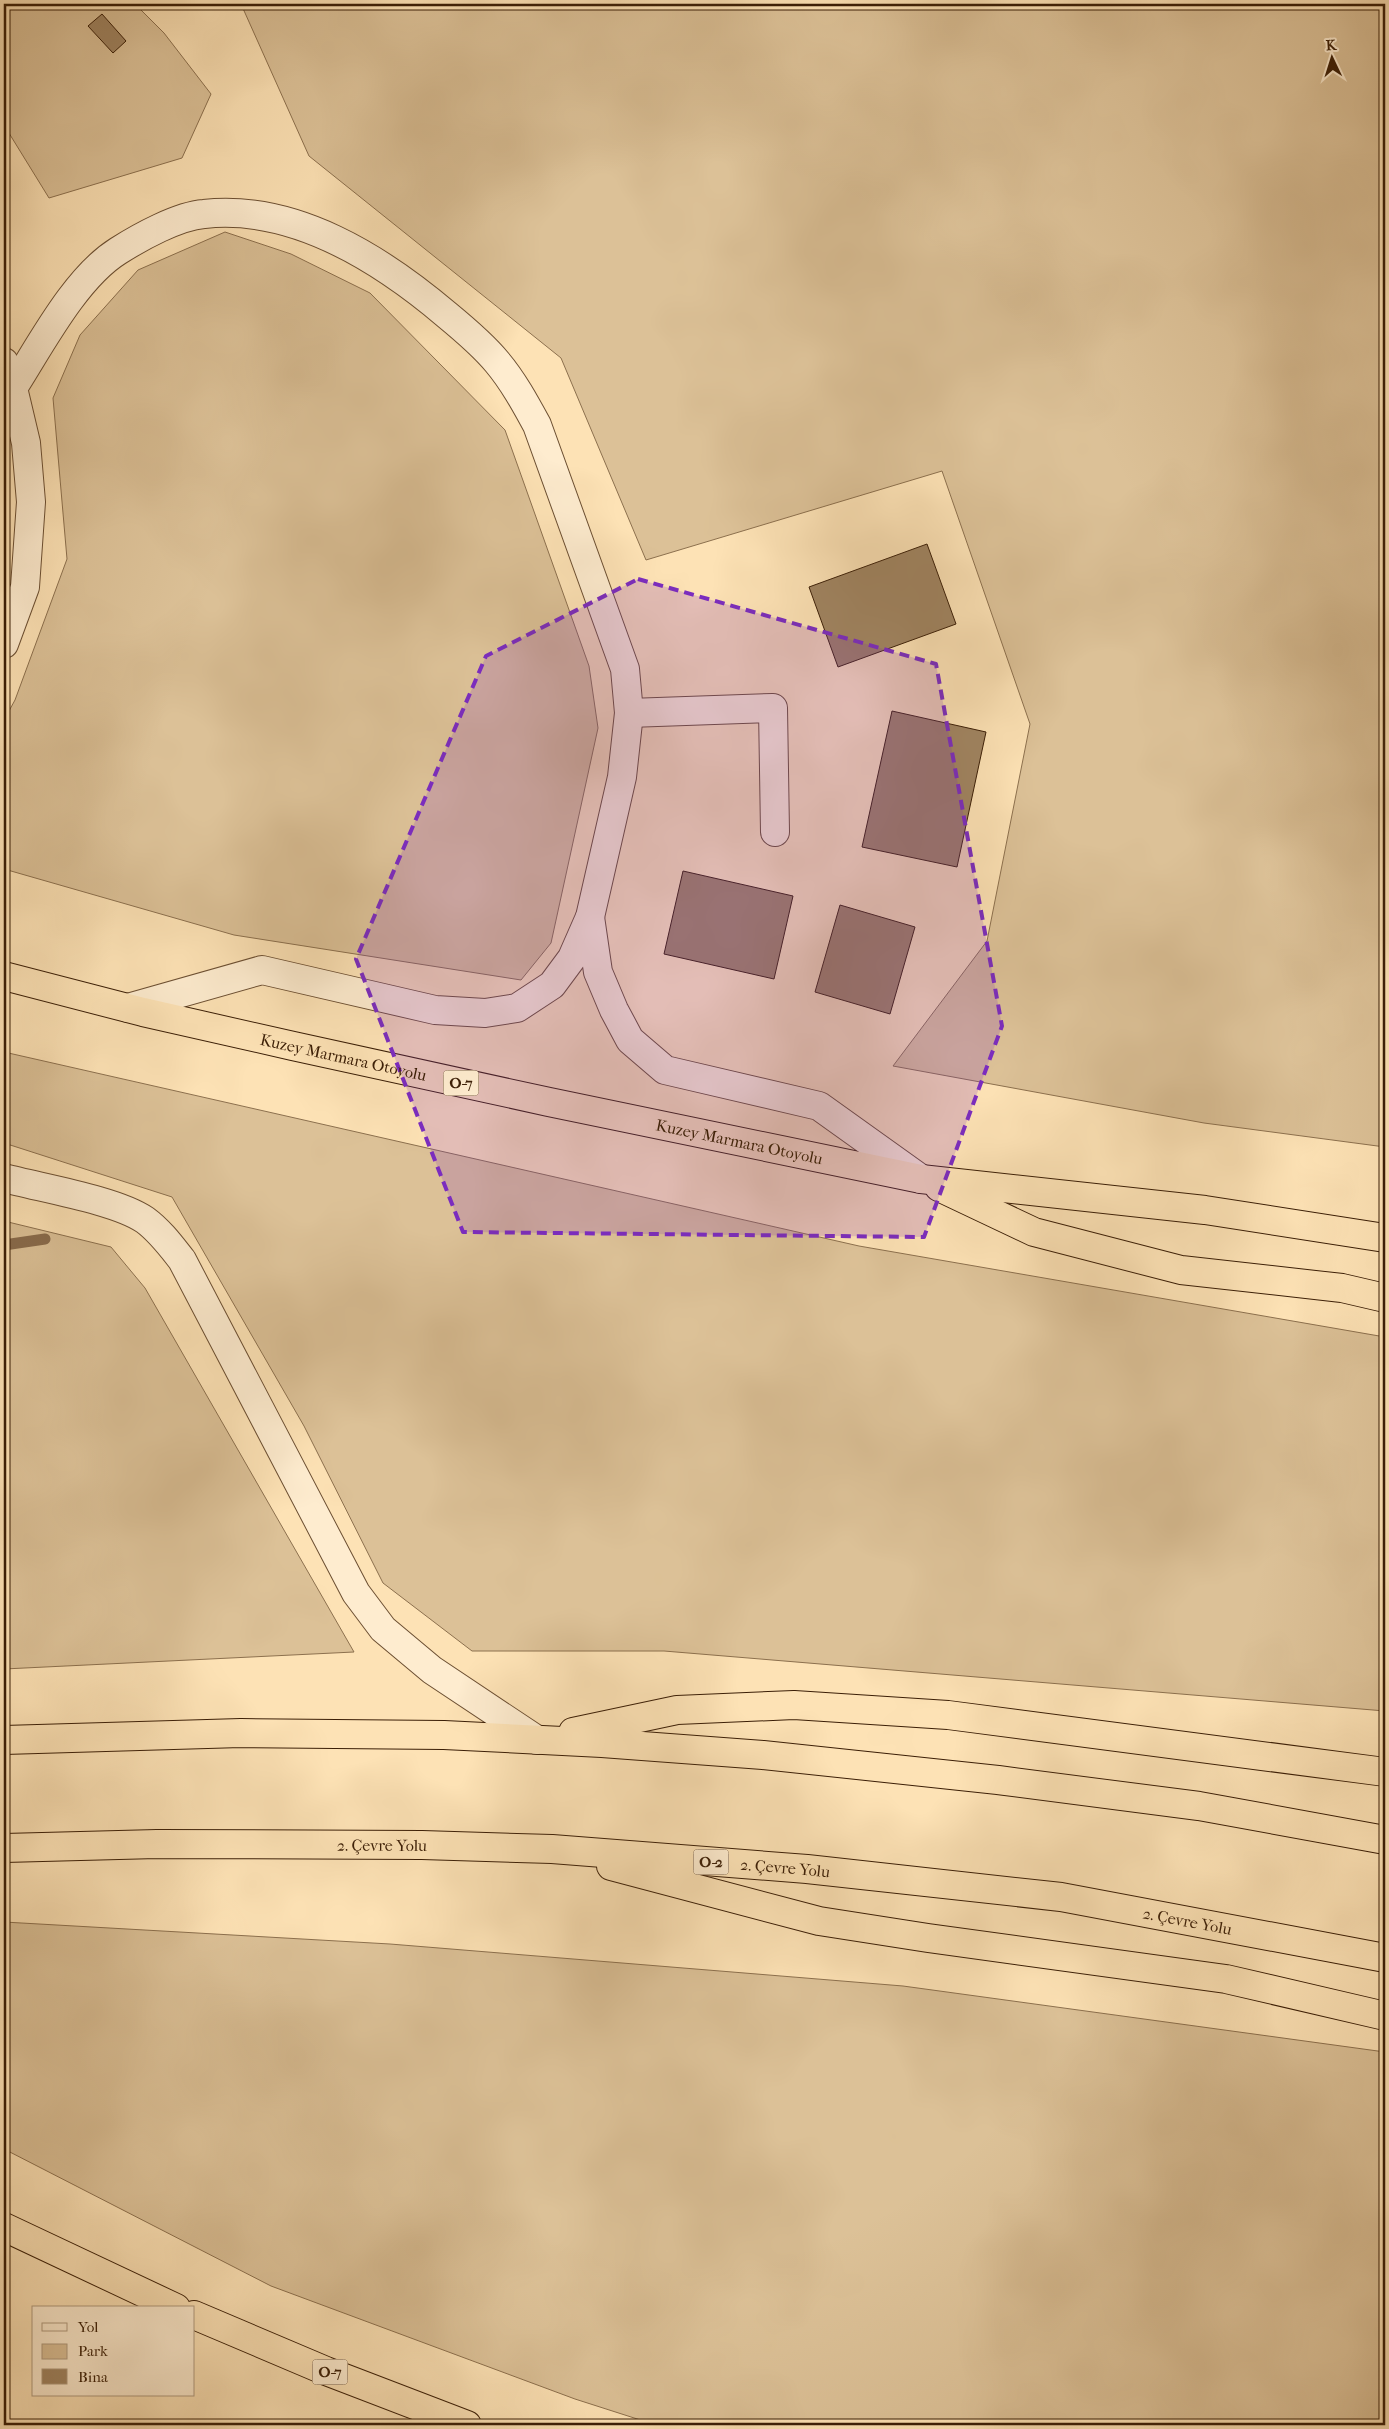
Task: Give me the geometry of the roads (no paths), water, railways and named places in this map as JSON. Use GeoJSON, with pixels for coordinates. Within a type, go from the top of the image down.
{"type":"FeatureCollection","features":[{"type":"Feature","properties":{"kind":"highway","name":"Kuzey Marmara Otoyolu"},"geometry":{"type":"LineString","coordinates":[[4,976],[128,1008],[539,1100],[921,1179]]}},
{"type":"Feature","properties":{"kind":"highway"},"geometry":{"type":"LineString","coordinates":[[921,1179],[1205,1210],[1385,1238]]}},
{"type":"Feature","properties":{"kind":"highway"},"geometry":{"type":"LineString","coordinates":[[921,1179],[1034,1232],[1052,1237],[1181,1270],[1342,1288],[1385,1298]]}},
{"type":"Feature","properties":{"kind":"highway"},"geometry":{"type":"LineString","coordinates":[[537,1740],[676,1710],[794,1705],[948,1715],[1385,1772]]}},
{"type":"Feature","properties":{"kind":"highway"},"geometry":{"type":"LineString","coordinates":[[17,1739],[261,1734],[444,1734],[763,1756],[998,1780],[1199,1806],[1385,1840]]}},
{"type":"Feature","properties":{"kind":"highway","name":"2. Çevre Yolu"},"geometry":{"type":"LineString","coordinates":[[17,1847],[288,1843],[552,1849],[807,1869],[1061,1897],[1385,1958]]}},
{"type":"Feature","properties":{"kind":"highway"},"geometry":{"type":"LineString","coordinates":[[552,1849],[819,1921],[1226,1979],[1385,2016]]}},
{"type":"Feature","properties":{"kind":"highway"},"geometry":{"type":"LineString","coordinates":[[4,2227],[172,2306]]}},
{"type":"Feature","properties":{"kind":"highway","name":"O-7"},"geometry":{"type":"LineString","coordinates":[[195,2315],[326,2371],[467,2425]]}},
{"type":"Feature","properties":{"kind":"lane"},"geometry":{"type":"LineString","coordinates":[[13,388],[79,286],[116,252],[157,229],[202,214],[249,213],[297,224],[368,256],[418,290],[462,327],[496,360],[519,391],[537,426],[625,668],[629,713],[622,777],[590,917],[572,958],[552,985],[517,1008],[485,1013],[435,1010],[262,970],[128,1008]]}},
{"type":"Feature","properties":{"kind":"lane"},"geometry":{"type":"LineString","coordinates":[[4,362],[13,388],[26,443],[31,502],[25,586],[4,644]]}},
{"type":"Feature","properties":{"kind":"lane"},"geometry":{"type":"LineString","coordinates":[[629,713],[773,708],[775,832]]}},
{"type":"Feature","properties":{"kind":"lane"},"geometry":{"type":"LineString","coordinates":[[590,917],[598,972],[614,1010],[630,1040],[665,1070],[819,1106],[921,1179]]}},
{"type":"Feature","properties":{"kind":"lane"},"geometry":{"type":"LineString","coordinates":[[4,1178],[112,1205],[144,1220],[164,1237],[182,1260],[362,1600],[383,1629],[432,1670],[537,1740]]}},
{"type":"Feature","properties":{"kind":"waterway"},"geometry":{"type":"LineString","coordinates":[[4,1245],[45,1239]]}}]}
